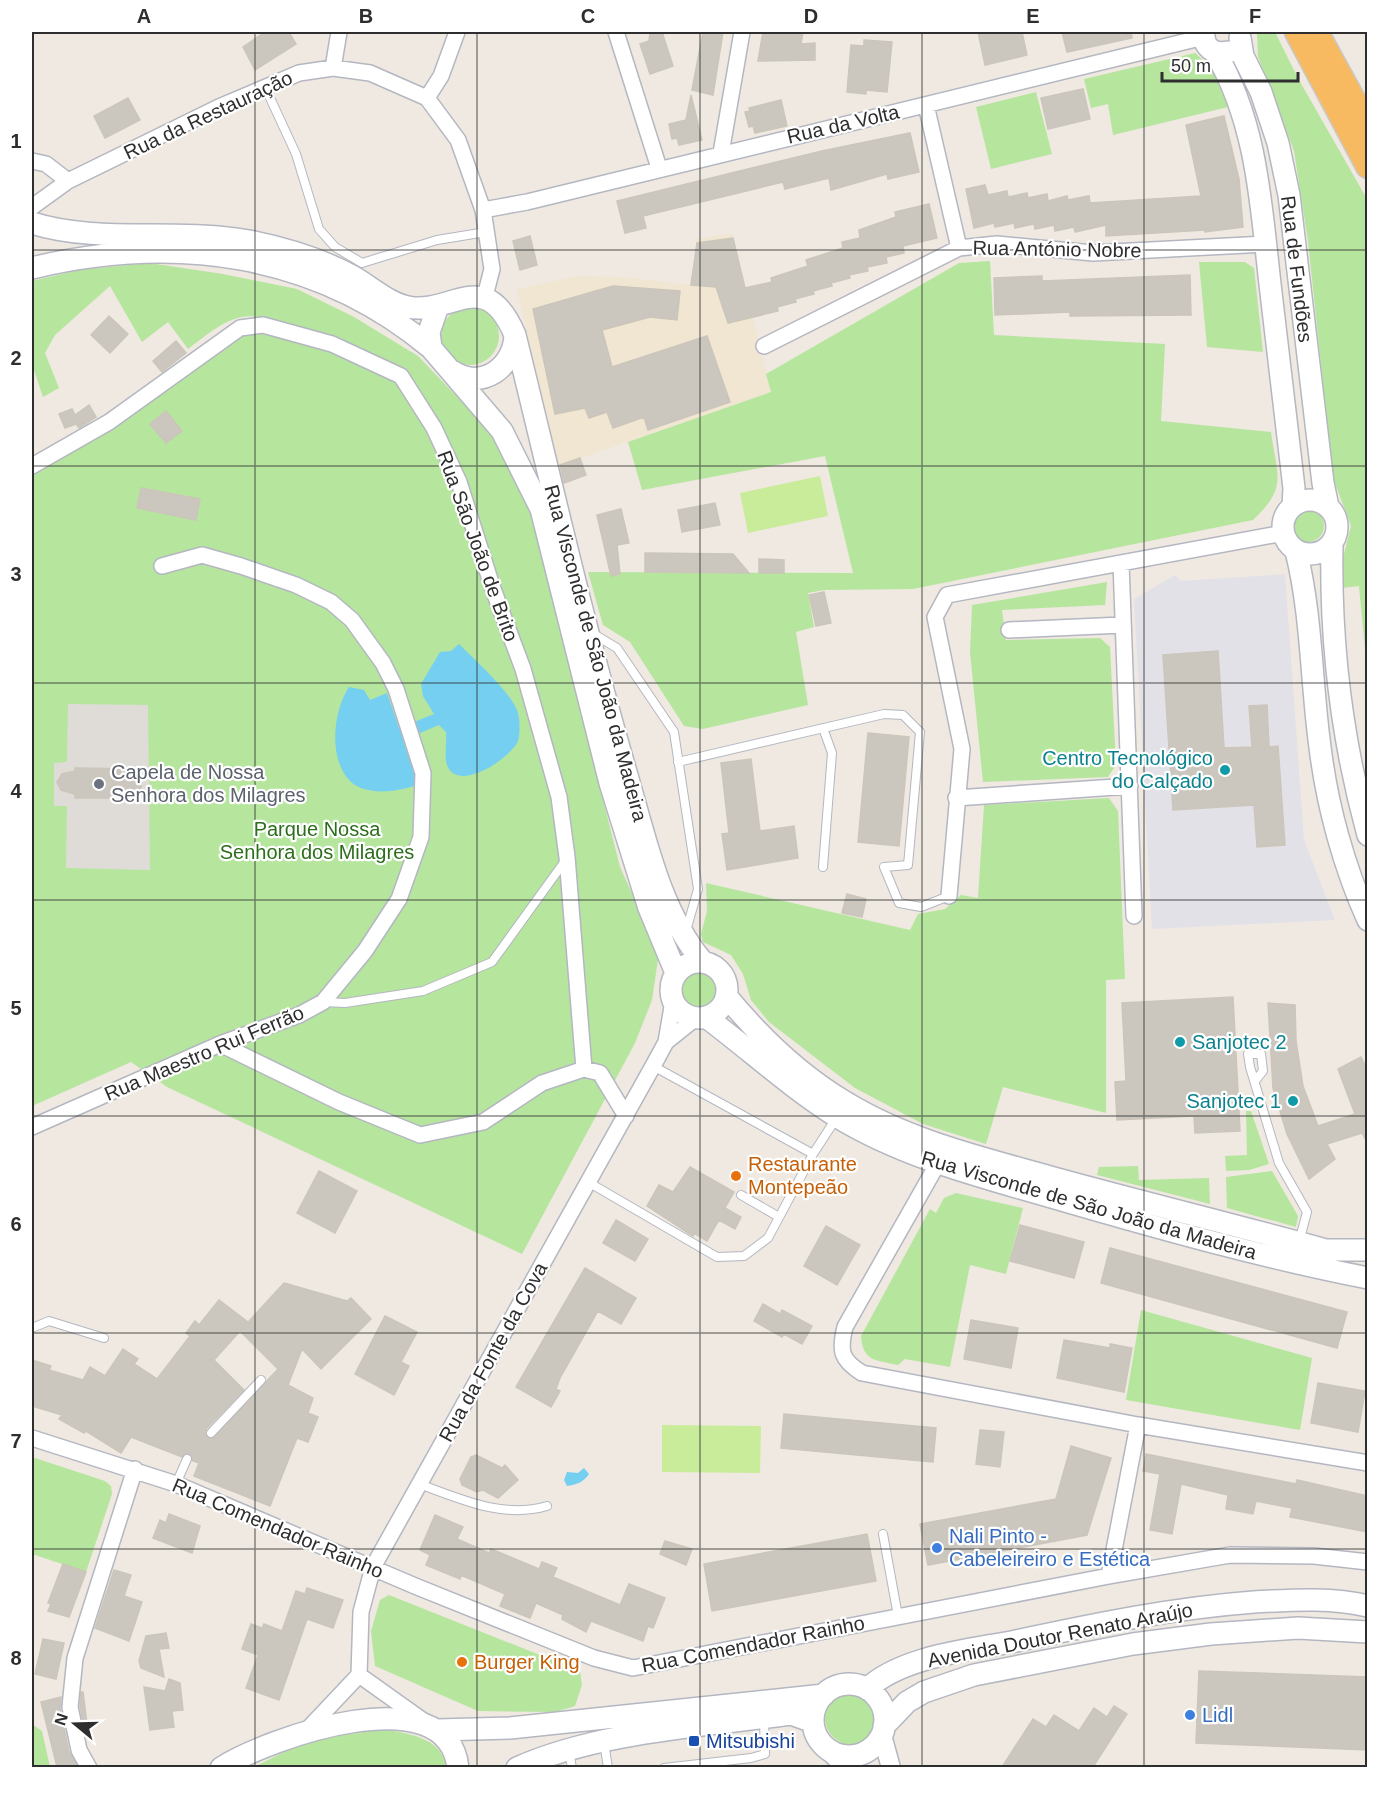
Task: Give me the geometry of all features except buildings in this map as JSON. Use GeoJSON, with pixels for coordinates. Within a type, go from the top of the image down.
{"type":"FeatureCollection","features":[{"type":"Feature","properties":{"kind":"highway"},"geometry":{"type":"LineString","coordinates":[[1297,32],[1368,166]]}},
{"type":"Feature","properties":{"kind":"highway"},"geometry":{"type":"LineString","coordinates":[[1316,32],[1368,127]]}},
{"type":"Feature","properties":{"kind":"main road","name":"Rua de Fundões"},"geometry":{"type":"LineString","coordinates":[[1207,40],[1231,51],[1240,34]]}},
{"type":"Feature","properties":{"kind":"main road","name":"Rua de Fundões"},"geometry":{"type":"LineString","coordinates":[[1240,34],[1243,56],[1260,92],[1278,143],[1289,195],[1323,483],[1328,507],[1337,521],[1336,537],[1332,544],[1330,600],[1342,702],[1357,796],[1368,835]]}},
{"type":"Feature","properties":{"kind":"main road","name":"Rua de Fundões"},"geometry":{"type":"LineString","coordinates":[[1207,40],[1228,76],[1248,134],[1258,174],[1294,488],[1293,506],[1285,518],[1284,533]]}},
{"type":"Feature","properties":{"kind":"main road"},"geometry":{"type":"LineString","coordinates":[[32,224],[46,228],[90,232],[208,235],[250,242],[292,252],[324,263],[406,307],[438,306],[468,296],[484,300]]}},
{"type":"Feature","properties":{"kind":"main road","name":"Rua Visconde de São João da Madeira"},"geometry":{"type":"LineString","coordinates":[[32,268],[67,259],[141,250],[216,254],[259,261],[282,267],[343,292],[396,320],[431,348],[502,431],[541,509],[614,794],[649,908],[676,973],[671,992],[673,1001],[687,1015],[701,1018],[837,1116],[908,1152],[938,1163],[1116,1215],[1315,1268],[1368,1278]]}},
{"type":"Feature","properties":{"kind":"main road","name":"Rua Visconde de São João da Madeira"},"geometry":{"type":"LineString","coordinates":[[484,300],[505,315],[515,335],[588,631],[648,848],[684,939],[702,961],[720,969],[726,978],[727,997],[755,1031],[807,1075],[846,1103],[916,1137],[994,1161],[1326,1250],[1368,1250]]}},
{"type":"Feature","properties":{"kind":"main road"},"geometry":{"type":"LineString","coordinates":[[431,348],[429,332],[438,306]]}},
{"type":"Feature","properties":{"kind":"main road"},"geometry":{"type":"LineString","coordinates":[[449,369],[471,379],[491,376],[510,357],[515,335]]}},
{"type":"Feature","properties":{"kind":"main road"},"geometry":{"type":"LineString","coordinates":[[1293,506],[1311,500],[1328,507]]}},
{"type":"Feature","properties":{"kind":"main road"},"geometry":{"type":"LineString","coordinates":[[1284,533],[1296,551],[1303,579],[1320,749],[1329,800],[1355,892],[1368,920]]}},
{"type":"Feature","properties":{"kind":"main road"},"geometry":{"type":"LineString","coordinates":[[1296,551],[1303,554],[1319,554],[1332,544]]}},
{"type":"Feature","properties":{"kind":"main road"},"geometry":{"type":"LineString","coordinates":[[676,973],[693,962],[702,961]]}},
{"type":"Feature","properties":{"kind":"main road"},"geometry":{"type":"LineString","coordinates":[[701,1018],[723,1006],[727,997]]}},
{"type":"Feature","properties":{"kind":"main road","name":"Avenida Doutor Renato Araújo"},"geometry":{"type":"LineString","coordinates":[[867,1689],[878,1678],[926,1660],[1142,1615],[1211,1605],[1292,1600],[1368,1606]]}},
{"type":"Feature","properties":{"kind":"main road","name":"Avenida Doutor Renato Araújo"},"geometry":{"type":"LineString","coordinates":[[825,1747],[839,1755],[855,1756],[870,1749],[907,1701],[924,1692],[974,1675],[1133,1644],[1211,1634],[1298,1628],[1368,1632]]}},
{"type":"Feature","properties":{"kind":"main road"},"geometry":{"type":"LineString","coordinates":[[221,1767],[243,1754],[308,1729],[380,1719],[434,1728],[510,1728],[824,1695],[842,1685],[852,1684],[867,1689],[882,1705],[883,1731]]}},
{"type":"Feature","properties":{"kind":"main road"},"geometry":{"type":"LineString","coordinates":[[824,1695],[815,1707],[813,1722],[816,1736],[825,1747]]}},
{"type":"Feature","properties":{"kind":"main road"},"geometry":{"type":"LineString","coordinates":[[517,1767],[570,1758],[604,1741],[791,1714],[813,1722]]}},
{"type":"Feature","properties":{"kind":"main road"},"geometry":{"type":"LineString","coordinates":[[434,1728],[452,1745],[458,1767]]}},
{"type":"Feature","properties":{"kind":"street"},"geometry":{"type":"LineString","coordinates":[[333,68],[339,32]]}},
{"type":"Feature","properties":{"kind":"street"},"geometry":{"type":"LineString","coordinates":[[457,32],[441,76],[428,98],[458,140],[483,210],[492,269],[484,300]]}},
{"type":"Feature","properties":{"kind":"street"},"geometry":{"type":"LineString","coordinates":[[616,32],[659,168]]}},
{"type":"Feature","properties":{"kind":"street"},"geometry":{"type":"LineString","coordinates":[[721,153],[742,32]]}},
{"type":"Feature","properties":{"kind":"street","name":"Rua da Volta"},"geometry":{"type":"LineString","coordinates":[[483,210],[527,202],[721,153],[1207,40]]}},
{"type":"Feature","properties":{"kind":"street","name":"Rua da Restauração"},"geometry":{"type":"LineString","coordinates":[[32,207],[68,181],[299,73],[333,68],[370,73],[428,98]]}},
{"type":"Feature","properties":{"kind":"street"},"geometry":{"type":"LineString","coordinates":[[926,105],[959,248]]}},
{"type":"Feature","properties":{"kind":"street"},"geometry":{"type":"LineString","coordinates":[[32,161],[46,164],[68,181]]}},
{"type":"Feature","properties":{"kind":"street","name":"Rua António Nobre"},"geometry":{"type":"LineString","coordinates":[[764,346],[959,248],[997,244],[1093,253],[1266,244]]}},
{"type":"Feature","properties":{"kind":"street","name":"Rua São João de Brito"},"geometry":{"type":"LineString","coordinates":[[32,466],[109,422],[240,328],[263,325],[332,344],[401,376],[434,428],[459,482],[493,589],[523,669],[559,797],[567,857],[584,1069]]}},
{"type":"Feature","properties":{"kind":"street"},"geometry":{"type":"LineString","coordinates":[[950,896],[962,749],[935,617],[947,595],[1284,533]]}},
{"type":"Feature","properties":{"kind":"street","name":"Rua Maestro Rui Ferrão"},"geometry":{"type":"LineString","coordinates":[[32,1127],[220,1044],[299,1015],[323,1002],[365,951],[399,899],[421,837],[423,773],[396,689],[383,663],[352,620],[331,602],[296,585],[202,555],[162,566]]}},
{"type":"Feature","properties":{"kind":"street"},"geometry":{"type":"LineString","coordinates":[[1121,563],[1134,916]]}},
{"type":"Feature","properties":{"kind":"street"},"geometry":{"type":"LineString","coordinates":[[1009,630],[1122,625]]}},
{"type":"Feature","properties":{"kind":"street"},"geometry":{"type":"LineString","coordinates":[[957,798],[1130,786]]}},
{"type":"Feature","properties":{"kind":"street","name":"Rua da Fonte da Cova"},"geometry":{"type":"LineString","coordinates":[[359,1675],[361,1612],[373,1568],[666,1042],[673,1001]]}},
{"type":"Feature","properties":{"kind":"street","name":"Rua da Fonte da Cova"},"geometry":{"type":"LineString","coordinates":[[666,1042],[701,1018]]}},
{"type":"Feature","properties":{"kind":"street"},"geometry":{"type":"LineString","coordinates":[[220,1044],[339,1102],[420,1135],[483,1122],[542,1083],[584,1069],[600,1073],[626,1116]]}},
{"type":"Feature","properties":{"kind":"street"},"geometry":{"type":"LineString","coordinates":[[938,1163],[845,1327],[841,1346],[847,1364],[862,1373],[1138,1425],[1368,1463]]}},
{"type":"Feature","properties":{"kind":"street"},"geometry":{"type":"LineString","coordinates":[[1109,1576],[1138,1425]]}},
{"type":"Feature","properties":{"kind":"street","name":"Rua Comendador Rainho"},"geometry":{"type":"LineString","coordinates":[[32,1438],[135,1469],[176,1484],[373,1568],[594,1658],[633,1668],[1109,1576],[1230,1555],[1314,1556],[1368,1562]]}},
{"type":"Feature","properties":{"kind":"street"},"geometry":{"type":"LineString","coordinates":[[89,1767],[79,1750],[69,1707],[75,1658],[135,1469]]}},
{"type":"Feature","properties":{"kind":"street"},"geometry":{"type":"LineString","coordinates":[[308,1729],[359,1675],[434,1728]]}},
{"type":"Feature","properties":{"kind":"street"},"geometry":{"type":"LineString","coordinates":[[883,1731],[891,1767]]}},
{"type":"Feature","properties":{"kind":"street"},"geometry":{"type":"LineString","coordinates":[[825,1747],[846,1767]]}},
{"type":"Feature","properties":{"kind":"lane"},"geometry":{"type":"LineString","coordinates":[[265,87],[296,154],[320,230],[335,247],[362,263],[437,240],[486,232]]}},
{"type":"Feature","properties":{"kind":"lane"},"geometry":{"type":"LineString","coordinates":[[588,631],[617,648],[674,732],[698,889],[684,939]]}},
{"type":"Feature","properties":{"kind":"lane"},"geometry":{"type":"LineString","coordinates":[[678,762],[884,714],[903,715],[920,732],[908,865],[884,867],[899,903],[921,907],[950,896]]}},
{"type":"Feature","properties":{"kind":"lane"},"geometry":{"type":"LineString","coordinates":[[823,728],[832,753],[823,867]]}},
{"type":"Feature","properties":{"kind":"lane"},"geometry":{"type":"LineString","coordinates":[[323,1002],[345,1003],[423,991],[492,962],[567,857]]}},
{"type":"Feature","properties":{"kind":"lane"},"geometry":{"type":"LineString","coordinates":[[653,1066],[813,1154]]}},
{"type":"Feature","properties":{"kind":"lane"},"geometry":{"type":"LineString","coordinates":[[1255,1081],[1279,1163],[1307,1212],[1299,1243]]}},
{"type":"Feature","properties":{"kind":"lane"},"geometry":{"type":"LineString","coordinates":[[588,1181],[717,1257],[744,1257],[768,1238],[813,1154],[837,1116]]}},
{"type":"Feature","properties":{"kind":"lane"},"geometry":{"type":"LineString","coordinates":[[741,1195],[779,1217]]}},
{"type":"Feature","properties":{"kind":"lane"},"geometry":{"type":"LineString","coordinates":[[32,1328],[49,1321],[104,1338]]}},
{"type":"Feature","properties":{"kind":"lane"},"geometry":{"type":"LineString","coordinates":[[211,1433],[261,1380]]}},
{"type":"Feature","properties":{"kind":"lane"},"geometry":{"type":"LineString","coordinates":[[176,1484],[187,1459]]}},
{"type":"Feature","properties":{"kind":"lane"},"geometry":{"type":"LineString","coordinates":[[419,1484],[486,1508],[526,1512],[547,1506]]}},
{"type":"Feature","properties":{"kind":"lane"},"geometry":{"type":"LineString","coordinates":[[883,1534],[898,1616]]}},
{"type":"Feature","properties":{"kind":"lane"},"geometry":{"type":"LineString","coordinates":[[664,1767],[751,1758],[765,1754],[764,1718]]}},
{"type":"Feature","properties":{"kind":"lane"},"geometry":{"type":"LineString","coordinates":[[604,1741],[608,1767]]}},
{"type":"Feature","properties":{"kind":"shaded area"},"geometry":{"type":"Polygon","coordinates":[[[732,233],[771,392],[557,466],[517,289],[579,276],[623,277],[690,285],[697,239],[732,233]]]}},
{"type":"Feature","properties":{"kind":"shaded area","name":"Centro Tecnológico do Calçado"},"geometry":{"type":"Polygon","coordinates":[[[1285,574],[1304,840],[1335,920],[1152,929],[1134,599],[1175,575],[1181,581],[1285,574]]]}},
{"type":"Feature","properties":{"kind":"shaded area"},"geometry":{"type":"Polygon","coordinates":[[[68,704],[148,705],[150,870],[66,868],[67,806],[54,806],[54,763],[67,762],[68,704]],[[75,768],[75,775],[62,774],[57,782],[61,790],[75,790],[75,798],[141,798],[141,769],[75,768]]]}},
{"type":"Feature","properties":{"kind":"green space"},"geometry":{"type":"Polygon","coordinates":[[[1257,32],[1275,32],[1299,80],[1367,199],[1367,671],[1359,586],[1341,588],[1340,570],[1351,526],[1333,478],[1308,241],[1294,151],[1258,57],[1257,32]]]}},
{"type":"Feature","properties":{"kind":"green space"},"geometry":{"type":"Polygon","coordinates":[[[1195,53],[1211,67],[1228,107],[1113,135],[1108,104],[1091,108],[1084,79],[1195,53]]]}},
{"type":"Feature","properties":{"kind":"green space"},"geometry":{"type":"Polygon","coordinates":[[[1036,92],[1052,154],[991,169],[976,107],[1036,92]]]}},
{"type":"Feature","properties":{"kind":"green space"},"geometry":{"type":"Polygon","coordinates":[[[990,261],[994,335],[1165,344],[1161,421],[1271,432],[1277,480],[1271,499],[1253,520],[913,589],[824,590],[808,593],[814,627],[796,632],[808,705],[703,729],[684,726],[630,642],[603,625],[588,572],[853,573],[825,456],[642,490],[628,442],[771,392],[766,374],[959,263],[990,261]]]}},
{"type":"Feature","properties":{"kind":"green space"},"geometry":{"type":"Polygon","coordinates":[[[1199,262],[1245,262],[1254,268],[1263,352],[1207,347],[1199,262]]]}},
{"type":"Feature","properties":{"kind":"green space","name":"Parque Nossa Senhora dos Milagres"},"geometry":{"type":"Polygon","coordinates":[[[149,263],[223,274],[297,289],[354,317],[418,356],[485,426],[525,490],[620,867],[659,953],[652,1000],[635,1043],[522,1254],[167,1087],[131,1062],[32,1106],[32,475],[114,428],[263,318],[242,317],[222,324],[188,349],[168,322],[142,342],[110,286],[55,335],[45,353],[59,388],[43,397],[32,364],[32,281],[79,270],[149,263]]]}},
{"type":"Feature","properties":{"kind":"green space"},"geometry":{"type":"Polygon","coordinates":[[[470,307],[481,309],[494,320],[499,336],[497,347],[486,360],[470,365],[459,363],[446,352],[441,336],[443,325],[454,312],[470,307]]]}},
{"type":"Feature","properties":{"kind":"green space"},"geometry":{"type":"Polygon","coordinates":[[[820,476],[828,516],[748,533],[740,493],[820,476]]]}},
{"type":"Feature","properties":{"kind":"green space"},"geometry":{"type":"Polygon","coordinates":[[[1308,510],[1320,514],[1324,526],[1320,538],[1308,542],[1296,538],[1292,526],[1296,514],[1308,510]]]}},
{"type":"Feature","properties":{"kind":"green space"},"geometry":{"type":"Polygon","coordinates":[[[1107,582],[1105,605],[1002,610],[1006,640],[1100,638],[1110,647],[1116,765],[1108,777],[983,782],[970,652],[972,605],[1107,582]]]}},
{"type":"Feature","properties":{"kind":"green space"},"geometry":{"type":"Polygon","coordinates":[[[1109,798],[1118,811],[1125,979],[1106,980],[1106,1113],[1003,1087],[986,1144],[923,1124],[855,1088],[769,1022],[751,1000],[743,974],[731,955],[703,942],[701,934],[707,911],[706,883],[910,930],[918,914],[945,909],[961,895],[978,898],[984,805],[1109,798]]]}},
{"type":"Feature","properties":{"kind":"green space"},"geometry":{"type":"Polygon","coordinates":[[[699,972],[712,977],[717,990],[712,1003],[699,1008],[686,1003],[681,990],[686,977],[699,972]]]}},
{"type":"Feature","properties":{"kind":"green space"},"geometry":{"type":"Polygon","coordinates":[[[1246,1111],[1251,1111],[1269,1164],[1249,1170],[1226,1171],[1225,1156],[1247,1155],[1246,1111]]]}},
{"type":"Feature","properties":{"kind":"green space"},"geometry":{"type":"Polygon","coordinates":[[[1138,1166],[1139,1180],[1209,1178],[1210,1204],[1097,1175],[1099,1167],[1138,1166]]]}},
{"type":"Feature","properties":{"kind":"green space"},"geometry":{"type":"Polygon","coordinates":[[[1272,1171],[1298,1216],[1296,1227],[1227,1208],[1226,1177],[1272,1171]]]}},
{"type":"Feature","properties":{"kind":"green space"},"geometry":{"type":"Polygon","coordinates":[[[956,1193],[1023,1208],[1006,1274],[970,1265],[950,1367],[905,1359],[898,1365],[872,1358],[862,1345],[861,1336],[930,1209],[936,1213],[944,1198],[956,1193]]]}},
{"type":"Feature","properties":{"kind":"green space"},"geometry":{"type":"Polygon","coordinates":[[[1141,1310],[1312,1358],[1300,1430],[1126,1400],[1141,1310]]]}},
{"type":"Feature","properties":{"kind":"green space"},"geometry":{"type":"Polygon","coordinates":[[[662,1425],[761,1426],[760,1473],[662,1472],[662,1425]]]}},
{"type":"Feature","properties":{"kind":"green space"},"geometry":{"type":"Polygon","coordinates":[[[32,1457],[105,1481],[111,1486],[112,1494],[86,1572],[32,1554],[32,1457]]]}},
{"type":"Feature","properties":{"kind":"green space"},"geometry":{"type":"Polygon","coordinates":[[[389,1595],[580,1671],[582,1685],[575,1706],[555,1712],[478,1711],[375,1666],[371,1631],[380,1600],[389,1595]]]}},
{"type":"Feature","properties":{"kind":"green space"},"geometry":{"type":"Polygon","coordinates":[[[847,1691],[857,1691],[867,1695],[875,1703],[879,1718],[875,1733],[867,1741],[857,1745],[847,1745],[837,1741],[829,1733],[825,1723],[825,1713],[829,1703],[837,1695],[847,1691]]]}},
{"type":"Feature","properties":{"kind":"green space"},"geometry":{"type":"Polygon","coordinates":[[[32,1724],[42,1731],[50,1767],[32,1767],[32,1724]]]}},
{"type":"Feature","properties":{"kind":"green space"},"geometry":{"type":"Polygon","coordinates":[[[383,1729],[413,1735],[431,1743],[443,1757],[446,1767],[252,1768],[306,1741],[383,1729]]]}},
{"type":"Feature","properties":{"kind":"water"},"geometry":{"type":"Polygon","coordinates":[[[459,644],[492,677],[515,705],[519,716],[519,731],[518,741],[513,748],[495,764],[472,775],[462,776],[453,773],[447,765],[446,732],[439,725],[403,740],[415,776],[414,786],[399,790],[372,791],[356,786],[343,772],[338,760],[335,735],[339,709],[349,687],[364,690],[370,700],[387,693],[399,728],[434,714],[423,696],[421,684],[440,652],[451,651],[459,644]]]}},
{"type":"Feature","properties":{"kind":"water"},"geometry":{"type":"Polygon","coordinates":[[[584,1468],[589,1474],[587,1477],[580,1483],[567,1486],[564,1480],[567,1472],[578,1473],[584,1468]]]}},
{"type":"Feature","properties":{"kind":"place","name":"Centro Tecnológico do Calçado"},"geometry":{"type":"Point","coordinates":[1225,770]}},
{"type":"Feature","properties":{"kind":"place","name":"Capela de Nossa Senhora dos Milagres"},"geometry":{"type":"Point","coordinates":[99,784]}},
{"type":"Feature","properties":{"kind":"place","name":"Sanjotec 2"},"geometry":{"type":"Point","coordinates":[1180,1042]}},
{"type":"Feature","properties":{"kind":"place","name":"Sanjotec 1"},"geometry":{"type":"Point","coordinates":[1293,1101]}},
{"type":"Feature","properties":{"kind":"place","name":"Restaurante Montepeão"},"geometry":{"type":"Point","coordinates":[736,1176]}},
{"type":"Feature","properties":{"kind":"place","name":"Nali Pinto - Cabeleireiro e Estética"},"geometry":{"type":"Point","coordinates":[937,1548]}},
{"type":"Feature","properties":{"kind":"place","name":"Burger King"},"geometry":{"type":"Point","coordinates":[462,1662]}},
{"type":"Feature","properties":{"kind":"place","name":"Lidl"},"geometry":{"type":"Point","coordinates":[1190,1715]}},
{"type":"Feature","properties":{"kind":"place","name":"Mitsubishi"},"geometry":{"type":"Point","coordinates":[694,1741]}}]}
